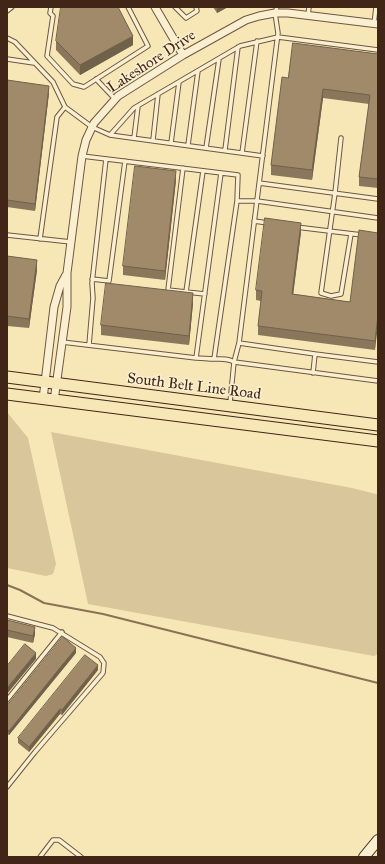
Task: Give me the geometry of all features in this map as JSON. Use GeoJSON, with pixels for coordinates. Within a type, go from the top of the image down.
{"type":"FeatureCollection","features":[{"type":"Feature","properties":{"kind":"main road","name":"South Belt Line Road"},"geometry":{"type":"LineString","coordinates":[[7,377],[378,425]]}},
{"type":"Feature","properties":{"kind":"main road","name":"South Belt Line Road"},"geometry":{"type":"LineString","coordinates":[[7,394],[378,441]]}},
{"type":"Feature","properties":{"kind":"main road"},"geometry":{"type":"LineString","coordinates":[[227,422],[229,406]]}},
{"type":"Feature","properties":{"kind":"street"},"geometry":{"type":"LineString","coordinates":[[155,7],[183,55]]}},
{"type":"Feature","properties":{"kind":"street","name":"Lakeshore Drive"},"geometry":{"type":"LineString","coordinates":[[54,401],[67,307],[67,273],[82,156],[86,140],[94,123],[118,96],[183,55],[246,20],[276,10],[308,16],[376,24]]}},
{"type":"Feature","properties":{"kind":"street","name":"Lakeshore Drive"},"geometry":{"type":"LineString","coordinates":[[43,399],[54,307],[60,286],[67,273]]}},
{"type":"Feature","properties":{"kind":"street"},"geometry":{"type":"LineString","coordinates":[[364,857],[378,840]]}},
{"type":"Feature","properties":{"kind":"lane"},"geometry":{"type":"LineString","coordinates":[[7,11],[12,7]]}},
{"type":"Feature","properties":{"kind":"lane"},"geometry":{"type":"LineString","coordinates":[[51,7],[50,13],[53,16],[47,56],[73,84],[84,87],[148,46],[128,7]]}},
{"type":"Feature","properties":{"kind":"lane"},"geometry":{"type":"LineString","coordinates":[[175,7],[186,18],[197,11],[196,7]]}},
{"type":"Feature","properties":{"kind":"lane"},"geometry":{"type":"LineString","coordinates":[[308,16],[310,7]]}},
{"type":"Feature","properties":{"kind":"lane"},"geometry":{"type":"LineString","coordinates":[[376,7],[376,24]]}},
{"type":"Feature","properties":{"kind":"lane"},"geometry":{"type":"LineString","coordinates":[[229,406],[234,362],[239,343],[278,37],[276,10]]}},
{"type":"Feature","properties":{"kind":"lane"},"geometry":{"type":"LineString","coordinates":[[110,135],[134,108],[238,47],[278,37],[378,50]]}},
{"type":"Feature","properties":{"kind":"lane"},"geometry":{"type":"LineString","coordinates":[[7,38],[15,42],[53,82],[65,107],[92,127],[110,135],[263,156]]}},
{"type":"Feature","properties":{"kind":"lane"},"geometry":{"type":"LineString","coordinates":[[242,153],[258,42]]}},
{"type":"Feature","properties":{"kind":"lane"},"geometry":{"type":"LineString","coordinates":[[225,150],[238,47]]}},
{"type":"Feature","properties":{"kind":"lane"},"geometry":{"type":"LineString","coordinates":[[7,59],[35,63]]}},
{"type":"Feature","properties":{"kind":"lane"},"geometry":{"type":"LineString","coordinates":[[206,148],[219,59]]}},
{"type":"Feature","properties":{"kind":"lane"},"geometry":{"type":"LineString","coordinates":[[188,145],[198,71]]}},
{"type":"Feature","properties":{"kind":"lane"},"geometry":{"type":"LineString","coordinates":[[96,80],[115,99]]}},
{"type":"Feature","properties":{"kind":"lane"},"geometry":{"type":"LineString","coordinates":[[171,143],[179,82]]}},
{"type":"Feature","properties":{"kind":"lane"},"geometry":{"type":"LineString","coordinates":[[153,140],[158,94]]}},
{"type":"Feature","properties":{"kind":"lane"},"geometry":{"type":"LineString","coordinates":[[134,138],[138,106]]}},
{"type":"Feature","properties":{"kind":"lane"},"geometry":{"type":"LineString","coordinates":[[40,238],[57,117],[65,107]]}},
{"type":"Feature","properties":{"kind":"lane"},"geometry":{"type":"LineString","coordinates":[[341,138],[321,293],[331,296],[341,294],[351,234]]}},
{"type":"Feature","properties":{"kind":"lane"},"geometry":{"type":"LineString","coordinates":[[82,156],[238,175],[237,200],[214,359]]}},
{"type":"Feature","properties":{"kind":"lane"},"geometry":{"type":"LineString","coordinates":[[89,345],[92,310],[92,279],[106,159]]}},
{"type":"Feature","properties":{"kind":"lane"},"geometry":{"type":"LineString","coordinates":[[92,279],[109,281],[125,161]]}},
{"type":"Feature","properties":{"kind":"lane"},"geometry":{"type":"LineString","coordinates":[[183,168],[168,290],[205,294]]}},
{"type":"Feature","properties":{"kind":"lane"},"geometry":{"type":"LineString","coordinates":[[186,292],[202,171]]}},
{"type":"Feature","properties":{"kind":"lane"},"geometry":{"type":"LineString","coordinates":[[196,358],[221,173]]}},
{"type":"Feature","properties":{"kind":"lane"},"geometry":{"type":"LineString","coordinates":[[259,183],[378,199]]}},
{"type":"Feature","properties":{"kind":"lane"},"geometry":{"type":"LineString","coordinates":[[237,200],[378,218]]}},
{"type":"Feature","properties":{"kind":"lane"},"geometry":{"type":"LineString","coordinates":[[254,221],[276,224]]}},
{"type":"Feature","properties":{"kind":"lane"},"geometry":{"type":"LineString","coordinates":[[292,226],[364,235]]}},
{"type":"Feature","properties":{"kind":"lane"},"geometry":{"type":"LineString","coordinates":[[7,234],[71,242]]}},
{"type":"Feature","properties":{"kind":"lane"},"geometry":{"type":"LineString","coordinates":[[62,342],[196,358],[222,358],[234,362],[378,381]]}},
{"type":"Feature","properties":{"kind":"lane"},"geometry":{"type":"LineString","coordinates":[[239,343],[378,362]]}},
{"type":"Feature","properties":{"kind":"lane"},"geometry":{"type":"LineString","coordinates":[[313,373],[315,354]]}},
{"type":"Feature","properties":{"kind":"lane"},"geometry":{"type":"LineString","coordinates":[[7,616],[53,628],[62,632],[100,657],[104,663],[103,673],[7,787]]}},
{"type":"Feature","properties":{"kind":"lane"},"geometry":{"type":"LineString","coordinates":[[7,700],[62,632]]}},
{"type":"Feature","properties":{"kind":"lane"},"geometry":{"type":"LineString","coordinates":[[40,857],[53,840],[59,840],[81,857]]}},
{"type":"Feature","properties":{"kind":"shaded area"},"geometry":{"type":"Polygon","coordinates":[[[7,412],[28,438],[56,564],[53,574],[46,576],[7,568],[7,412]]]}},
{"type":"Feature","properties":{"kind":"shaded area"},"geometry":{"type":"Polygon","coordinates":[[[51,432],[352,488],[378,495],[378,654],[374,656],[88,604],[51,432]]]}},
{"type":"Feature","properties":{"kind":"building"},"geometry":{"type":"Polygon","coordinates":[[[61,7],[118,7],[133,36],[80,65],[56,41],[61,7]]]}},
{"type":"Feature","properties":{"kind":"building"},"geometry":{"type":"Polygon","coordinates":[[[293,43],[378,54],[378,179],[359,177],[370,95],[323,89],[312,170],[271,165],[282,77],[288,78],[293,43]]]}},
{"type":"Feature","properties":{"kind":"building"},"geometry":{"type":"Polygon","coordinates":[[[7,80],[49,86],[35,204],[7,200],[7,80]]]}},
{"type":"Feature","properties":{"kind":"building"},"geometry":{"type":"Polygon","coordinates":[[[135,166],[176,171],[165,271],[123,266],[135,166]]]}},
{"type":"Feature","properties":{"kind":"building"},"geometry":{"type":"Polygon","coordinates":[[[265,218],[301,223],[292,294],[350,302],[359,230],[378,233],[378,315],[375,341],[258,326],[262,291],[256,290],[265,218]]]}},
{"type":"Feature","properties":{"kind":"building"},"geometry":{"type":"Polygon","coordinates":[[[7,256],[37,260],[29,319],[7,316],[7,256]]]}},
{"type":"Feature","properties":{"kind":"building"},"geometry":{"type":"Polygon","coordinates":[[[106,283],[193,293],[189,336],[101,325],[106,283]]]}},
{"type":"Feature","properties":{"kind":"building"},"geometry":{"type":"Polygon","coordinates":[[[7,620],[35,627],[33,636],[7,630],[7,620]]]}},
{"type":"Feature","properties":{"kind":"building"},"geometry":{"type":"Polygon","coordinates":[[[63,637],[76,648],[9,731],[7,729],[7,706],[63,637]]]}},
{"type":"Feature","properties":{"kind":"building"},"geometry":{"type":"Polygon","coordinates":[[[25,644],[36,653],[7,688],[7,666],[25,644]]]}},
{"type":"Feature","properties":{"kind":"building"},"geometry":{"type":"Polygon","coordinates":[[[85,655],[98,665],[62,710],[60,709],[29,747],[18,738],[85,655]]]}},
{"type":"Feature","properties":{"kind":"waterway"},"geometry":{"type":"LineString","coordinates":[[7,585],[44,603],[103,614],[378,683]]}}]}
